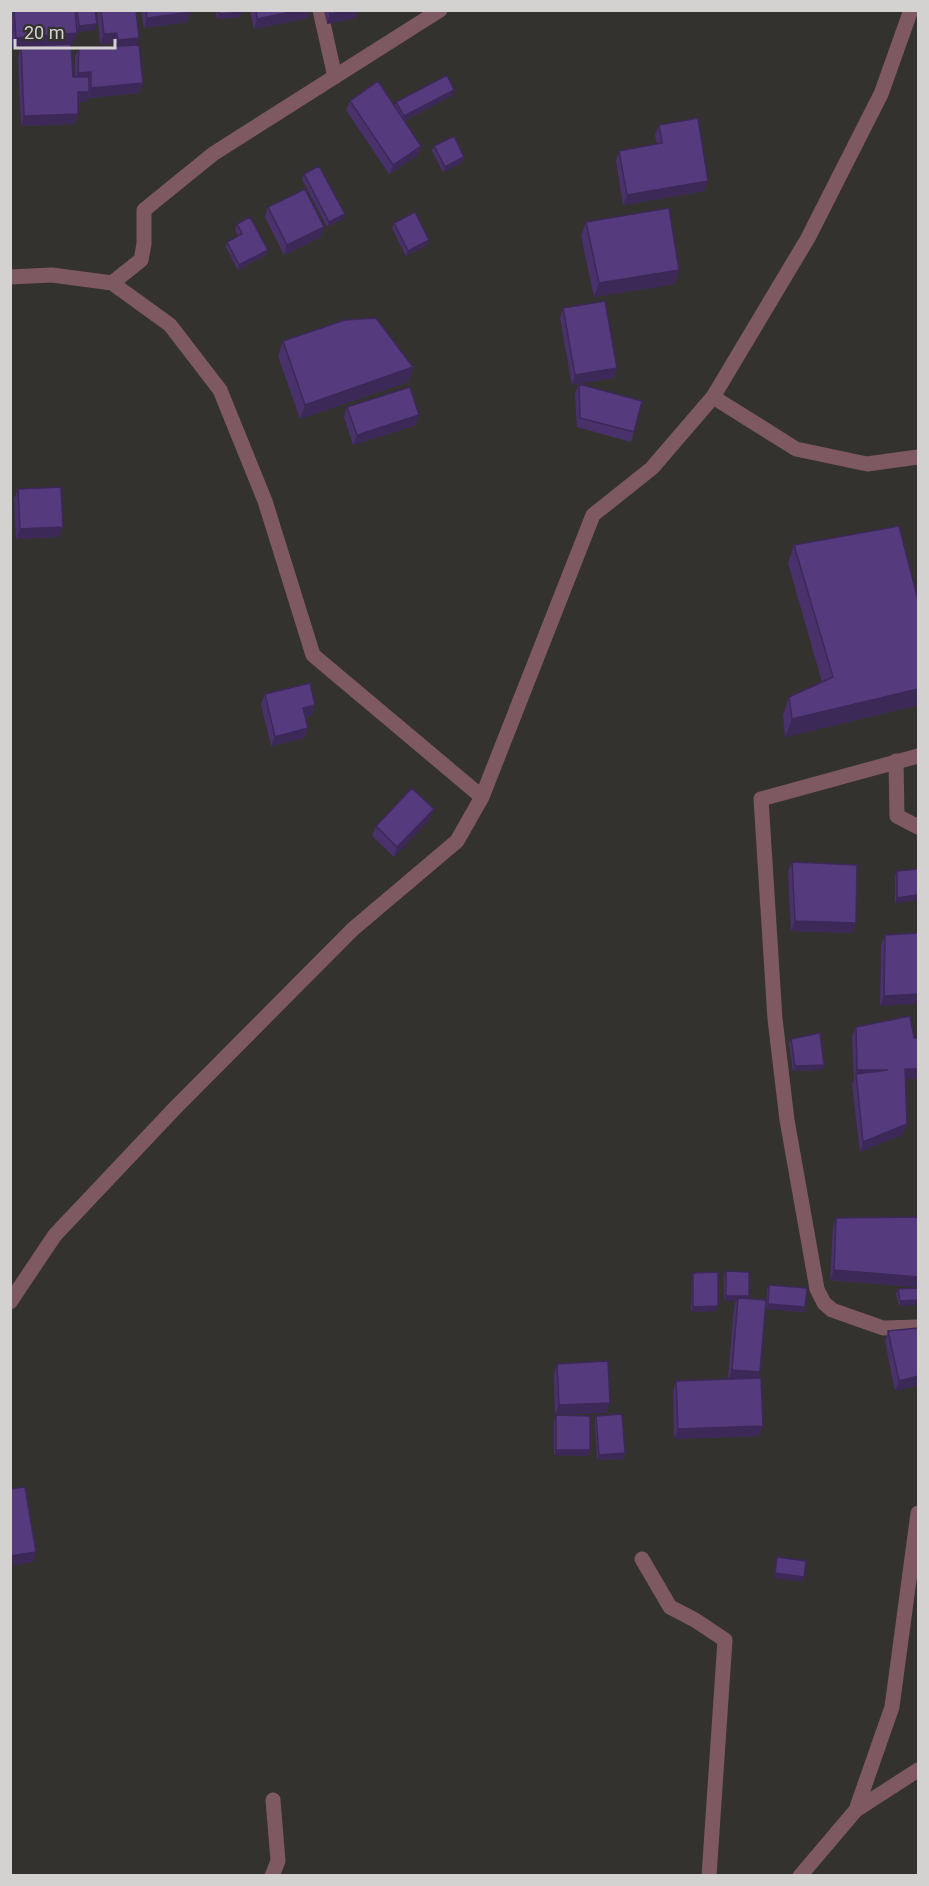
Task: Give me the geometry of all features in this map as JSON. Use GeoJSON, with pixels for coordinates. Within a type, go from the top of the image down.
{"type":"FeatureCollection","features":[{"type":"Feature","properties":{"kind":"street"},"geometry":{"type":"LineString","coordinates":[[320,10],[335,77]]}},
{"type":"Feature","properties":{"kind":"street"},"geometry":{"type":"LineString","coordinates":[[112,283],[141,260],[144,210],[213,154],[440,10]]}},
{"type":"Feature","properties":{"kind":"street"},"geometry":{"type":"LineString","coordinates":[[10,1302],[55,1235],[176,1107],[353,929],[457,841],[482,797],[593,515],[652,468],[713,398],[808,238],[881,94],[911,10]]}},
{"type":"Feature","properties":{"kind":"street"},"geometry":{"type":"LineString","coordinates":[[10,277],[52,275],[112,283],[170,326],[220,390],[265,501],[313,656],[482,797]]}},
{"type":"Feature","properties":{"kind":"street"},"geometry":{"type":"LineString","coordinates":[[713,398],[796,449],[867,464],[918,457]]}},
{"type":"Feature","properties":{"kind":"street"},"geometry":{"type":"LineString","coordinates":[[918,756],[761,799],[775,1019],[787,1120],[817,1289],[824,1303],[832,1310],[883,1328],[918,1327]]}},
{"type":"Feature","properties":{"kind":"street"},"geometry":{"type":"LineString","coordinates":[[896,761],[897,816],[918,827]]}},
{"type":"Feature","properties":{"kind":"street"},"geometry":{"type":"LineString","coordinates":[[856,1810],[892,1707],[918,1513]]}},
{"type":"Feature","properties":{"kind":"street"},"geometry":{"type":"LineString","coordinates":[[642,1560],[670,1607],[725,1640],[709,1875]]}},
{"type":"Feature","properties":{"kind":"street"},"geometry":{"type":"LineString","coordinates":[[800,1875],[856,1810],[918,1770]]}},
{"type":"Feature","properties":{"kind":"street"},"geometry":{"type":"LineString","coordinates":[[272,1875],[278,1861],[273,1800]]}},
{"type":"Feature","properties":{"kind":"building"},"geometry":{"type":"Polygon","coordinates":[[[14,10],[75,10],[77,33],[16,38],[14,10]]]}},
{"type":"Feature","properties":{"kind":"building"},"geometry":{"type":"Polygon","coordinates":[[[77,10],[95,10],[97,24],[79,26],[77,10]]]}},
{"type":"Feature","properties":{"kind":"building"},"geometry":{"type":"Polygon","coordinates":[[[101,10],[136,10],[139,38],[118,40],[117,33],[104,34],[101,10]]]}},
{"type":"Feature","properties":{"kind":"building"},"geometry":{"type":"Polygon","coordinates":[[[146,10],[191,10],[191,12],[147,18],[146,10]]]}},
{"type":"Feature","properties":{"kind":"building"},"geometry":{"type":"Polygon","coordinates":[[[219,10],[242,10],[242,12],[219,14],[219,10]]]}},
{"type":"Feature","properties":{"kind":"building"},"geometry":{"type":"Polygon","coordinates":[[[256,10],[300,10],[257,19],[256,10]]]}},
{"type":"Feature","properties":{"kind":"building"},"geometry":{"type":"Polygon","coordinates":[[[330,10],[349,10],[330,14],[330,10]]]}},
{"type":"Feature","properties":{"kind":"building"},"geometry":{"type":"Polygon","coordinates":[[[71,44],[73,77],[89,77],[89,92],[78,92],[78,114],[24,116],[21,46],[71,44]]]}},
{"type":"Feature","properties":{"kind":"building"},"geometry":{"type":"Polygon","coordinates":[[[139,45],[143,83],[91,88],[91,72],[78,73],[79,48],[139,45]]]}},
{"type":"Feature","properties":{"kind":"building"},"geometry":{"type":"Polygon","coordinates":[[[447,75],[454,90],[404,116],[396,102],[447,75]]]}},
{"type":"Feature","properties":{"kind":"building"},"geometry":{"type":"Polygon","coordinates":[[[378,81],[421,146],[393,165],[350,101],[378,81]]]}},
{"type":"Feature","properties":{"kind":"building"},"geometry":{"type":"Polygon","coordinates":[[[698,118],[708,181],[627,195],[619,151],[662,143],[659,125],[698,118]]]}},
{"type":"Feature","properties":{"kind":"building"},"geometry":{"type":"Polygon","coordinates":[[[454,136],[464,157],[445,167],[434,146],[454,136]]]}},
{"type":"Feature","properties":{"kind":"building"},"geometry":{"type":"Polygon","coordinates":[[[319,166],[345,214],[329,222],[304,174],[319,166]]]}},
{"type":"Feature","properties":{"kind":"building"},"geometry":{"type":"Polygon","coordinates":[[[305,189],[324,227],[287,245],[268,207],[305,189]]]}},
{"type":"Feature","properties":{"kind":"building"},"geometry":{"type":"Polygon","coordinates":[[[669,208],[679,270],[599,283],[586,222],[669,208]]]}},
{"type":"Feature","properties":{"kind":"building"},"geometry":{"type":"Polygon","coordinates":[[[415,212],[429,240],[408,251],[394,223],[415,212]]]}},
{"type":"Feature","properties":{"kind":"building"},"geometry":{"type":"Polygon","coordinates":[[[250,217],[268,250],[239,265],[227,242],[242,234],[237,224],[250,217]]]}},
{"type":"Feature","properties":{"kind":"building"},"geometry":{"type":"Polygon","coordinates":[[[605,301],[617,368],[575,375],[563,308],[605,301]]]}},
{"type":"Feature","properties":{"kind":"building"},"geometry":{"type":"Polygon","coordinates":[[[376,318],[413,367],[305,405],[283,341],[345,320],[376,318]]]}},
{"type":"Feature","properties":{"kind":"building"},"geometry":{"type":"Polygon","coordinates":[[[579,384],[642,401],[634,432],[580,418],[579,384]]]}},
{"type":"Feature","properties":{"kind":"building"},"geometry":{"type":"Polygon","coordinates":[[[410,387],[419,415],[357,435],[347,407],[410,387]]]}},
{"type":"Feature","properties":{"kind":"building"},"geometry":{"type":"Polygon","coordinates":[[[61,487],[63,527],[20,529],[18,489],[61,487]]]}},
{"type":"Feature","properties":{"kind":"building"},"geometry":{"type":"Polygon","coordinates":[[[899,526],[918,600],[918,689],[792,719],[789,697],[833,677],[794,545],[899,526]]]}},
{"type":"Feature","properties":{"kind":"building"},"geometry":{"type":"Polygon","coordinates":[[[310,683],[315,705],[303,708],[308,728],[275,737],[265,694],[310,683]]]}},
{"type":"Feature","properties":{"kind":"building"},"geometry":{"type":"Polygon","coordinates":[[[412,788],[434,809],[397,847],[376,826],[412,788]]]}},
{"type":"Feature","properties":{"kind":"building"},"geometry":{"type":"Polygon","coordinates":[[[792,862],[857,865],[856,923],[795,921],[792,862]]]}},
{"type":"Feature","properties":{"kind":"building"},"geometry":{"type":"Polygon","coordinates":[[[918,869],[918,895],[897,898],[897,871],[918,869]]]}},
{"type":"Feature","properties":{"kind":"building"},"geometry":{"type":"Polygon","coordinates":[[[918,933],[918,994],[884,996],[885,935],[918,933]]]}},
{"type":"Feature","properties":{"kind":"building"},"geometry":{"type":"Polygon","coordinates":[[[910,1016],[914,1038],[918,1038],[918,1069],[905,1069],[907,1124],[863,1142],[856,1074],[888,1070],[857,1070],[856,1027],[910,1016]]]}},
{"type":"Feature","properties":{"kind":"building"},"geometry":{"type":"Polygon","coordinates":[[[820,1033],[824,1065],[795,1066],[791,1039],[820,1033]]]}},
{"type":"Feature","properties":{"kind":"building"},"geometry":{"type":"Polygon","coordinates":[[[918,1217],[918,1277],[834,1270],[836,1218],[918,1217]]]}},
{"type":"Feature","properties":{"kind":"building"},"geometry":{"type":"Polygon","coordinates":[[[726,1271],[749,1272],[749,1296],[726,1296],[726,1271]]]}},
{"type":"Feature","properties":{"kind":"building"},"geometry":{"type":"Polygon","coordinates":[[[718,1272],[718,1306],[693,1307],[693,1273],[718,1272]]]}},
{"type":"Feature","properties":{"kind":"building"},"geometry":{"type":"Polygon","coordinates":[[[769,1285],[807,1288],[805,1307],[768,1304],[769,1285]]]}},
{"type":"Feature","properties":{"kind":"building"},"geometry":{"type":"Polygon","coordinates":[[[918,1288],[918,1300],[900,1301],[898,1289],[918,1288]]]}},
{"type":"Feature","properties":{"kind":"building"},"geometry":{"type":"Polygon","coordinates":[[[738,1298],[766,1300],[760,1372],[732,1370],[738,1298]]]}},
{"type":"Feature","properties":{"kind":"building"},"geometry":{"type":"Polygon","coordinates":[[[918,1328],[918,1376],[899,1381],[888,1331],[918,1328]]]}},
{"type":"Feature","properties":{"kind":"building"},"geometry":{"type":"Polygon","coordinates":[[[608,1361],[610,1403],[559,1405],[557,1364],[608,1361]]]}},
{"type":"Feature","properties":{"kind":"building"},"geometry":{"type":"Polygon","coordinates":[[[761,1378],[763,1426],[678,1429],[676,1381],[761,1378]]]}},
{"type":"Feature","properties":{"kind":"building"},"geometry":{"type":"Polygon","coordinates":[[[622,1414],[625,1453],[599,1455],[596,1416],[622,1414]]]}},
{"type":"Feature","properties":{"kind":"building"},"geometry":{"type":"Polygon","coordinates":[[[556,1415],[590,1416],[590,1450],[556,1450],[556,1415]]]}},
{"type":"Feature","properties":{"kind":"building"},"geometry":{"type":"Polygon","coordinates":[[[25,1487],[36,1552],[10,1556],[10,1489],[25,1487]]]}},
{"type":"Feature","properties":{"kind":"building"},"geometry":{"type":"Polygon","coordinates":[[[777,1557],[806,1561],[804,1577],[775,1573],[777,1557]]]}}]}
